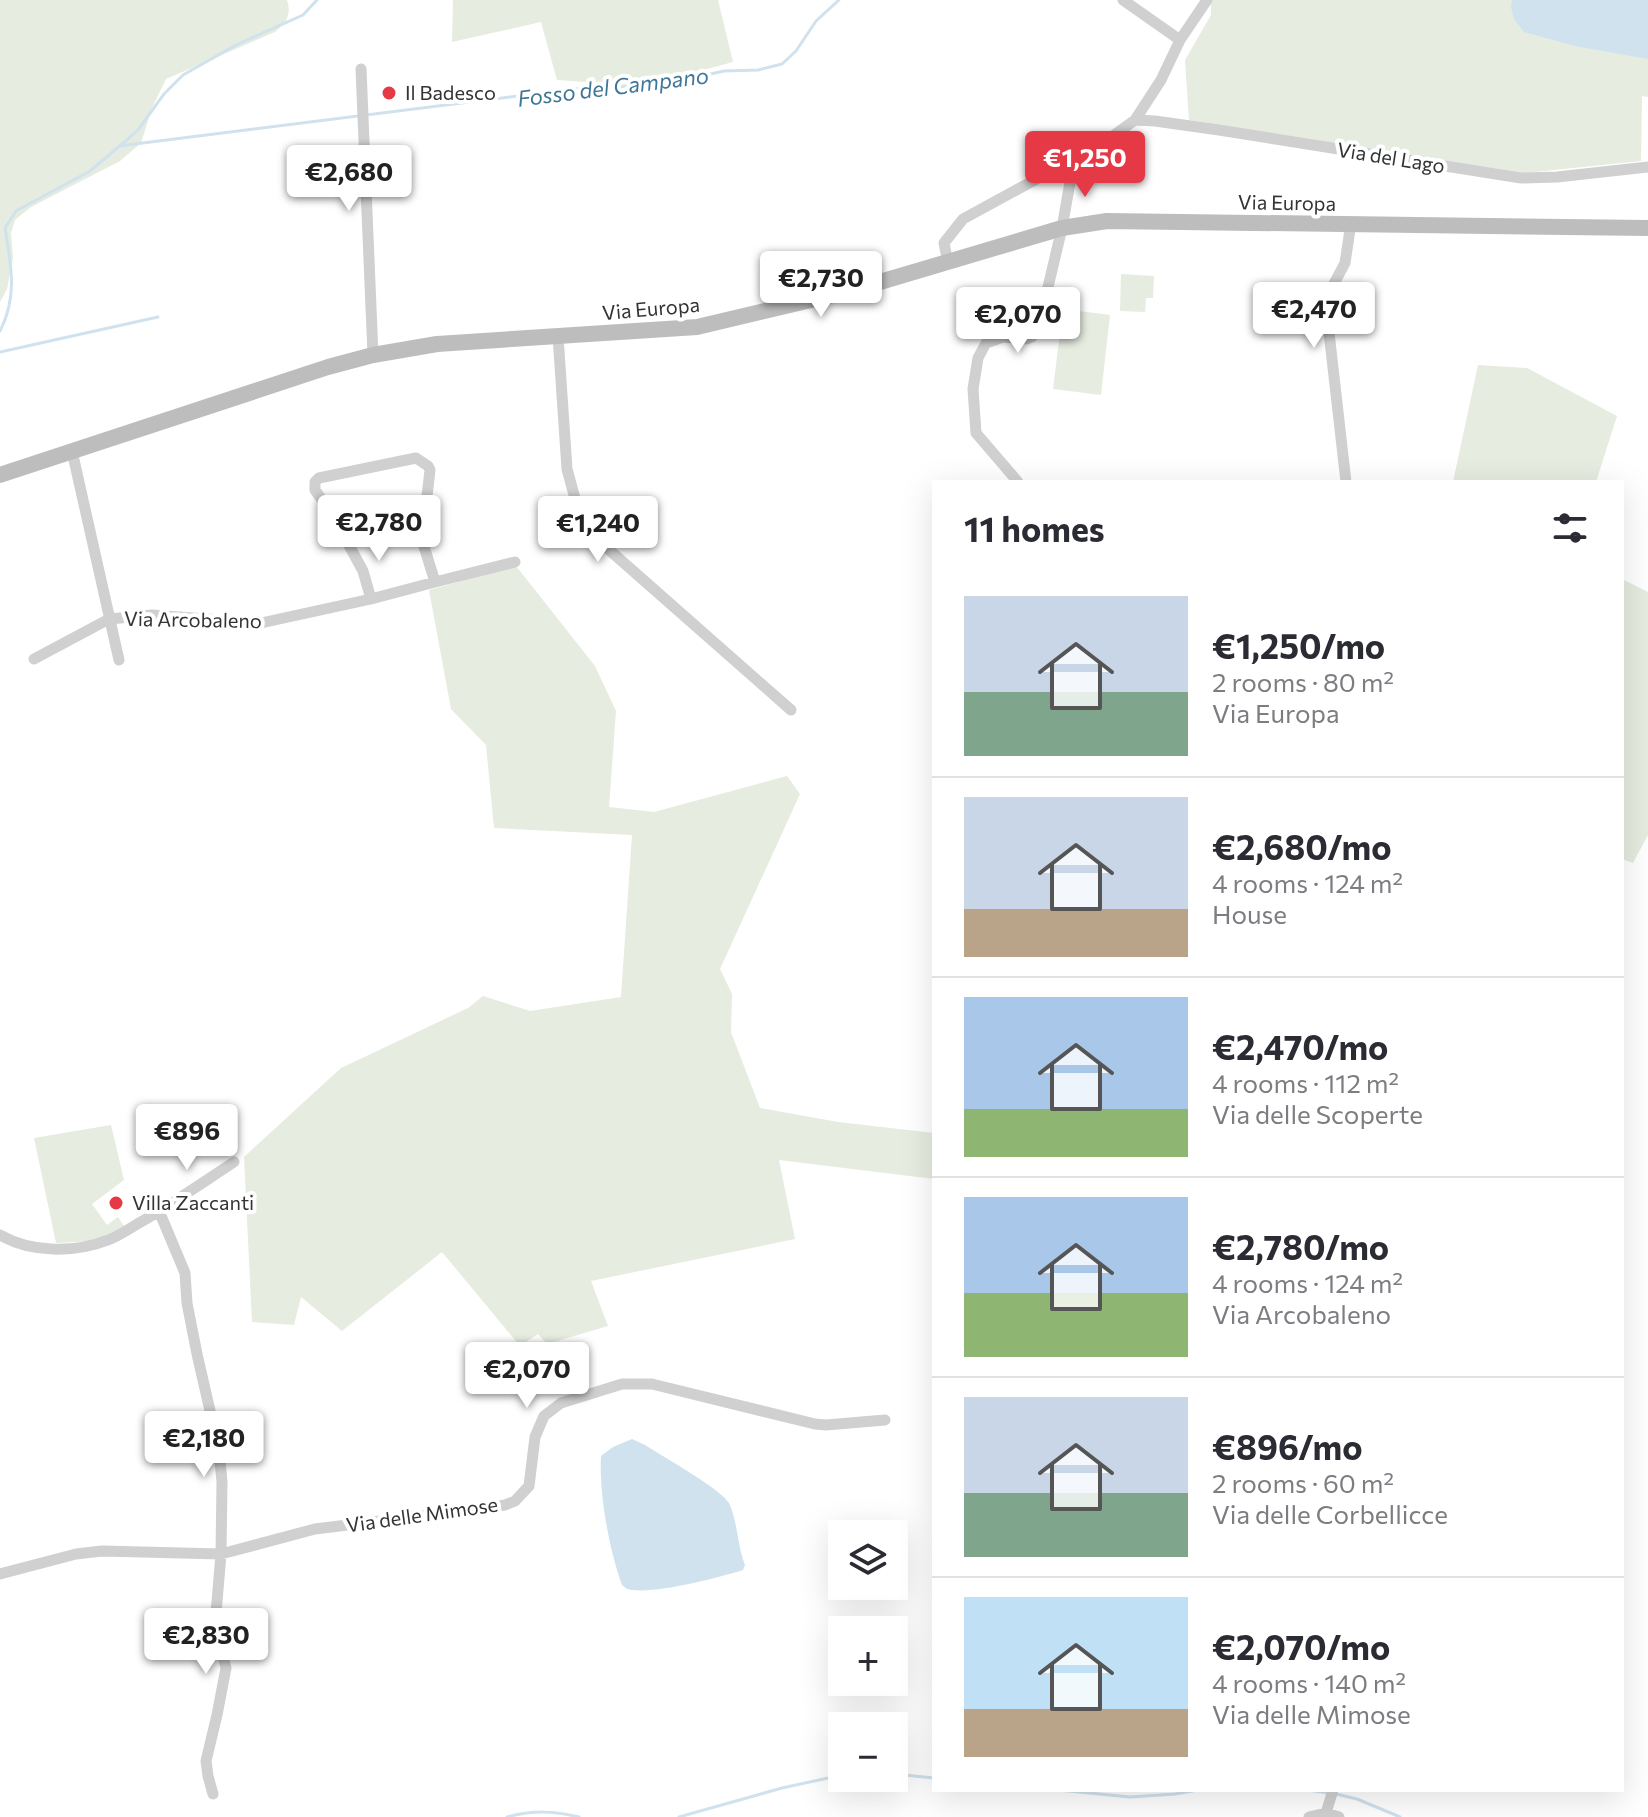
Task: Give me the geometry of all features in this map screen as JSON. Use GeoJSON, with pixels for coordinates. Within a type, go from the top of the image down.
{"type":"FeatureCollection","features":[{"type":"Feature","properties":{"kind":"main road","name":"Via Europa"},"geometry":{"type":"LineString","coordinates":[[0,475],[373,355],[437,344],[708,325],[853,290],[1062,228],[1107,221],[1648,228]]}},
{"type":"Feature","properties":{"kind":"street"},"geometry":{"type":"LineString","coordinates":[[1123,0],[1180,40]]}},
{"type":"Feature","properties":{"kind":"street"},"geometry":{"type":"LineString","coordinates":[[948,263],[944,243],[963,219],[1042,176],[1073,165],[1135,120],[1161,80],[1180,40],[1207,0]]}},
{"type":"Feature","properties":{"kind":"street"},"geometry":{"type":"LineString","coordinates":[[361,69],[373,355]]}},
{"type":"Feature","properties":{"kind":"street","name":"Via del Lago"},"geometry":{"type":"LineString","coordinates":[[1135,120],[1219,130],[1521,178],[1648,167]]}},
{"type":"Feature","properties":{"kind":"street"},"geometry":{"type":"LineString","coordinates":[[1016,480],[976,433],[973,389],[978,358],[986,343],[1003,337],[1027,339],[1032,337],[1039,325],[1073,165]]}},
{"type":"Feature","properties":{"kind":"street"},"geometry":{"type":"LineString","coordinates":[[1346,480],[1326,306],[1329,293],[1345,263],[1351,223]]}},
{"type":"Feature","properties":{"kind":"street"},"geometry":{"type":"LineString","coordinates":[[558,336],[567,469],[577,506],[590,533],[791,710]]}},
{"type":"Feature","properties":{"kind":"street","name":"Via Arcobaleno"},"geometry":{"type":"LineString","coordinates":[[72,451],[119,660]]}},
{"type":"Feature","properties":{"kind":"street"},"geometry":{"type":"LineString","coordinates":[[371,599],[363,571],[315,490],[315,482],[319,478],[409,458],[416,458],[428,466],[422,540],[435,582]]}},
{"type":"Feature","properties":{"kind":"street","name":"Via Arcobaleno"},"geometry":{"type":"LineString","coordinates":[[34,659],[109,619],[152,615],[261,623],[515,562]]}},
{"type":"Feature","properties":{"kind":"street"},"geometry":{"type":"LineString","coordinates":[[0,1235],[35,1248],[80,1247],[108,1240],[234,1162]]}},
{"type":"Feature","properties":{"kind":"street"},"geometry":{"type":"LineString","coordinates":[[159,1211],[185,1273],[187,1303],[219,1450],[222,1482],[221,1554],[215,1625],[226,1668],[206,1761],[213,1794]]}},
{"type":"Feature","properties":{"kind":"street","name":"Via delle Mimose"},"geometry":{"type":"LineString","coordinates":[[221,1554],[315,1529],[485,1508],[515,1501],[529,1486],[535,1437],[544,1416],[561,1403],[630,1382],[652,1384],[815,1424],[885,1420]]}},
{"type":"Feature","properties":{"kind":"street"},"geometry":{"type":"LineString","coordinates":[[0,1574],[76,1554],[102,1551],[221,1554]]}},
{"type":"Feature","properties":{"kind":"street"},"geometry":{"type":"LineString","coordinates":[[1309,1817],[1328,1808],[1332,1792]]}},
{"type":"Feature","properties":{"kind":"street"},"geometry":{"type":"LineString","coordinates":[[1328,1808],[1339,1817]]}},
{"type":"Feature","properties":{"kind":"shaded area"},"geometry":{"type":"Polygon","coordinates":[[[0,0],[287,0],[289,10],[285,22],[275,32],[166,79],[152,108],[141,143],[120,161],[31,207],[15,220],[11,233],[13,258],[7,289],[0,302],[0,0]]]}},
{"type":"Feature","properties":{"kind":"shaded area"},"geometry":{"type":"Polygon","coordinates":[[[453,0],[718,0],[733,62],[643,86],[557,80],[541,22],[452,42],[453,0]]]}},
{"type":"Feature","properties":{"kind":"shaded area"},"geometry":{"type":"Polygon","coordinates":[[[1211,0],[1648,0],[1648,97],[1642,96],[1641,161],[1525,173],[1189,120],[1185,60],[1211,15],[1211,0]]]}},
{"type":"Feature","properties":{"kind":"shaded area"},"geometry":{"type":"Polygon","coordinates":[[[1121,274],[1154,276],[1153,298],[1146,298],[1145,312],[1120,311],[1121,274]]]}},
{"type":"Feature","properties":{"kind":"shaded area"},"geometry":{"type":"Polygon","coordinates":[[[1063,309],[1110,315],[1101,395],[1053,389],[1063,309]]]}},
{"type":"Feature","properties":{"kind":"shaded area"},"geometry":{"type":"Polygon","coordinates":[[[1478,365],[1527,368],[1617,416],[1597,480],[1453,480],[1478,365]]]}},
{"type":"Feature","properties":{"kind":"shaded area"},"geometry":{"type":"Polygon","coordinates":[[[516,566],[595,666],[616,711],[609,807],[654,812],[787,776],[800,794],[720,969],[732,994],[731,1032],[760,1108],[838,1122],[932,1133],[932,1179],[779,1160],[795,1239],[591,1281],[608,1326],[547,1344],[538,1334],[520,1346],[442,1252],[342,1331],[301,1297],[294,1325],[252,1322],[244,1157],[341,1068],[468,1008],[483,996],[530,1011],[621,997],[632,835],[494,828],[486,745],[451,709],[429,590],[516,566]]]}},
{"type":"Feature","properties":{"kind":"shaded area"},"geometry":{"type":"Polygon","coordinates":[[[1624,580],[1648,592],[1648,835],[1633,863],[1624,860],[1624,580]]]}},
{"type":"Feature","properties":{"kind":"shaded area"},"geometry":{"type":"Polygon","coordinates":[[[111,1125],[124,1180],[92,1204],[107,1225],[118,1217],[124,1226],[94,1241],[56,1243],[34,1138],[111,1125]]]}},
{"type":"Feature","properties":{"kind":"water"},"geometry":{"type":"Polygon","coordinates":[[[1512,0],[1648,0],[1648,59],[1575,46],[1524,32],[1514,19],[1512,0]]]}},
{"type":"Feature","properties":{"kind":"water"},"geometry":{"type":"Polygon","coordinates":[[[632,1439],[724,1497],[734,1518],[745,1565],[743,1570],[658,1589],[633,1590],[622,1585],[606,1521],[601,1456],[632,1439]]]}},
{"type":"Feature","properties":{"kind":"waterway","name":"Fosso del Campano"},"geometry":{"type":"LineString","coordinates":[[0,331],[11,293],[5,228],[16,211],[90,171],[138,130],[164,94],[183,75],[236,45],[303,15],[317,0]]}},
{"type":"Feature","properties":{"kind":"waterway","name":"Fosso del Campano"},"geometry":{"type":"LineString","coordinates":[[119,146],[574,89],[661,85],[724,71],[758,70],[782,64],[796,51],[816,21],[839,0]]}},
{"type":"Feature","properties":{"kind":"waterway"},"geometry":{"type":"LineString","coordinates":[[0,352],[158,317]]}},
{"type":"Feature","properties":{"kind":"waterway"},"geometry":{"type":"LineString","coordinates":[[908,1775],[932,1778]]}},
{"type":"Feature","properties":{"kind":"waterway"},"geometry":{"type":"LineString","coordinates":[[679,1817],[828,1778]]}},
{"type":"Feature","properties":{"kind":"waterway"},"geometry":{"type":"LineString","coordinates":[[1079,1792],[1130,1797],[1186,1792]]}},
{"type":"Feature","properties":{"kind":"waterway"},"geometry":{"type":"LineString","coordinates":[[1322,1792],[1329,1793]]}},
{"type":"Feature","properties":{"kind":"waterway"},"geometry":{"type":"LineString","coordinates":[[1336,1794],[1400,1817]]}},
{"type":"Feature","properties":{"kind":"waterway"},"geometry":{"type":"LineString","coordinates":[[507,1817],[543,1812],[579,1817]]}},
{"type":"Feature","properties":{"kind":"place","name":"Il Badesco"},"geometry":{"type":"Point","coordinates":[389,93]}},
{"type":"Feature","properties":{"kind":"place","name":"Villa Zaccanti"},"geometry":{"type":"Point","coordinates":[116,1203]}}]}
